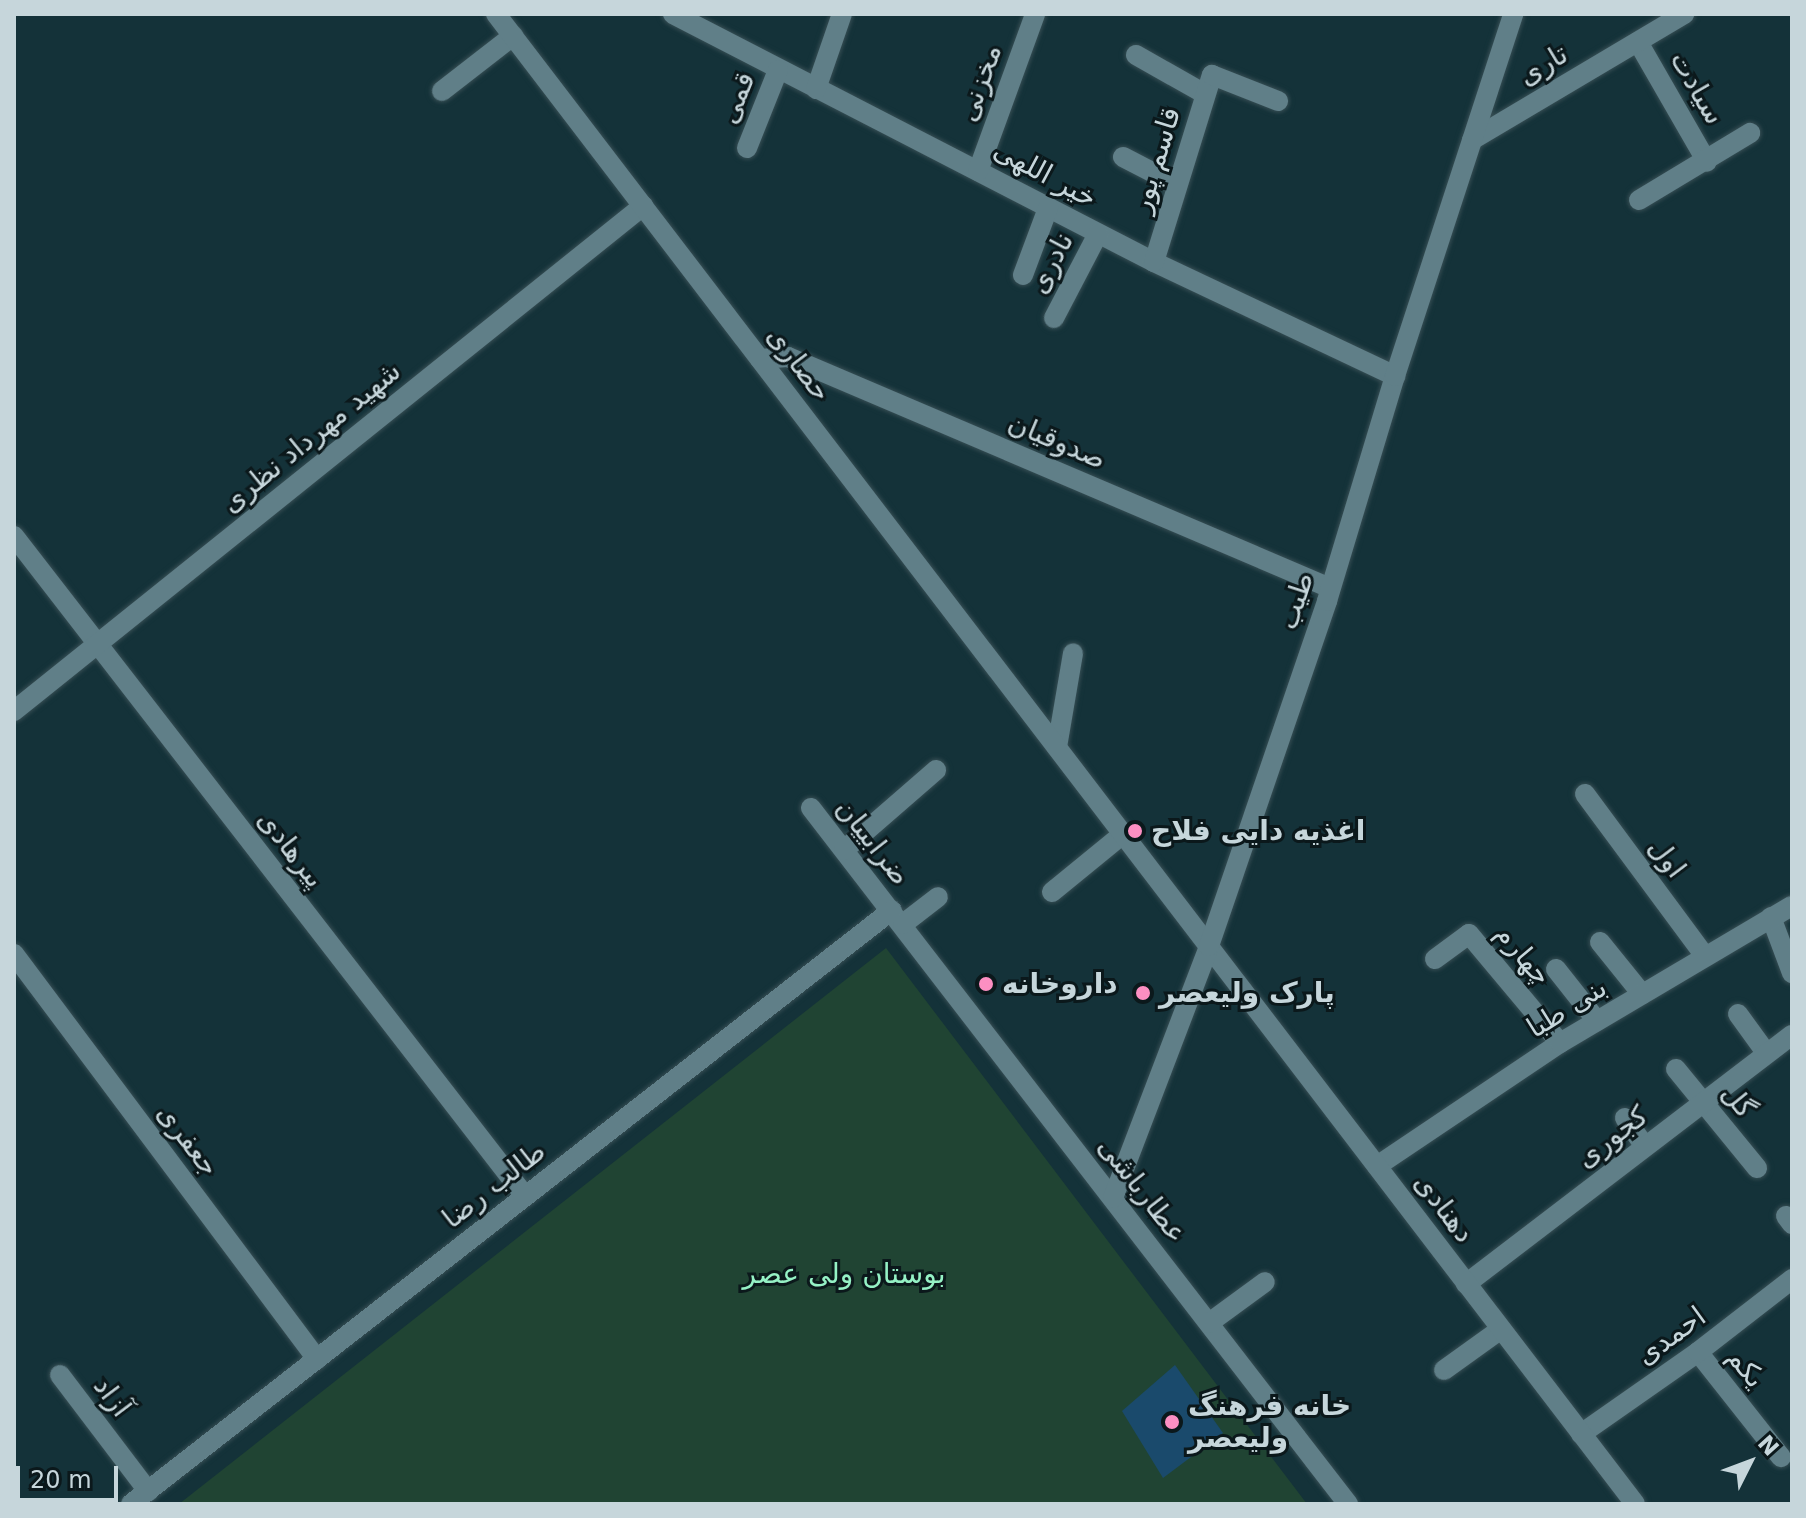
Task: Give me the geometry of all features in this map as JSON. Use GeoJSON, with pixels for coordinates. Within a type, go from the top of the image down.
{"type":"FeatureCollection","features":[{"type":"Feature","properties":{"kind":"street","name":"حصاری"},"geometry":{"type":"LineString","coordinates":[[496,14],[1209,946]]}},
{"type":"Feature","properties":{"kind":"street","name":"خیر اللهی"},"geometry":{"type":"LineString","coordinates":[[673,14],[1098,234],[1395,376]]}},
{"type":"Feature","properties":{"kind":"street"},"geometry":{"type":"LineString","coordinates":[[816,89],[842,14]]}},
{"type":"Feature","properties":{"kind":"street","name":"مخزنی"},"geometry":{"type":"LineString","coordinates":[[978,171],[1035,14]]}},
{"type":"Feature","properties":{"kind":"street","name":"تاری"},"geometry":{"type":"LineString","coordinates":[[1472,140],[1684,14]]}},
{"type":"Feature","properties":{"kind":"street","name":"طیب"},"geometry":{"type":"LineString","coordinates":[[1113,1198],[1209,946],[1330,588],[1510,15]]}},
{"type":"Feature","properties":{"kind":"street"},"geometry":{"type":"LineString","coordinates":[[442,91],[513,36]]}},
{"type":"Feature","properties":{"kind":"street","name":"سیادت"},"geometry":{"type":"LineString","coordinates":[[1638,42],[1707,162]]}},
{"type":"Feature","properties":{"kind":"street"},"geometry":{"type":"LineString","coordinates":[[1136,55],[1209,85],[1278,101]]}},
{"type":"Feature","properties":{"kind":"street","name":"قمی"},"geometry":{"type":"LineString","coordinates":[[747,148],[778,70]]}},
{"type":"Feature","properties":{"kind":"street","name":"قاسم پور"},"geometry":{"type":"LineString","coordinates":[[1154,262],[1209,85]]}},
{"type":"Feature","properties":{"kind":"street"},"geometry":{"type":"LineString","coordinates":[[1639,200],[1707,162],[1750,133]]}},
{"type":"Feature","properties":{"kind":"street"},"geometry":{"type":"LineString","coordinates":[[1123,157],[1177,185]]}},
{"type":"Feature","properties":{"kind":"street","name":"شهید مهرداد نظری"},"geometry":{"type":"LineString","coordinates":[[14,711],[643,206]]}},
{"type":"Feature","properties":{"kind":"street"},"geometry":{"type":"LineString","coordinates":[[1023,275],[1048,208]]}},
{"type":"Feature","properties":{"kind":"street","name":"نادری"},"geometry":{"type":"LineString","coordinates":[[1054,318],[1098,234]]}},
{"type":"Feature","properties":{"kind":"street","name":"صدوقیان"},"geometry":{"type":"LineString","coordinates":[[760,359],[788,357],[1330,588]]}},
{"type":"Feature","properties":{"kind":"street","name":"پیرهادی"},"geometry":{"type":"LineString","coordinates":[[14,536],[525,1196]]}},
{"type":"Feature","properties":{"kind":"street"},"geometry":{"type":"LineString","coordinates":[[1057,747],[1073,653]]}},
{"type":"Feature","properties":{"kind":"street"},"geometry":{"type":"LineString","coordinates":[[844,850],[936,770]]}},
{"type":"Feature","properties":{"kind":"street","name":"اول"},"geometry":{"type":"LineString","coordinates":[[1585,794],[1705,956]]}},
{"type":"Feature","properties":{"kind":"street","name":"ضرابییان"},"geometry":{"type":"LineString","coordinates":[[811,808],[897,917]]}},
{"type":"Feature","properties":{"kind":"street"},"geometry":{"type":"LineString","coordinates":[[1052,892],[1123,834]]}},
{"type":"Feature","properties":{"kind":"street","name":"طالب رضا"},"geometry":{"type":"LineString","coordinates":[[139,1498],[525,1196],[897,917],[938,897]]}},
{"type":"Feature","properties":{"kind":"street","name":"بنی طبا"},"geometry":{"type":"LineString","coordinates":[[1377,1166],[1560,1043],[1792,906]]}},
{"type":"Feature","properties":{"kind":"street","name":"عطارباشی"},"geometry":{"type":"LineString","coordinates":[[897,917],[1348,1504]]}},
{"type":"Feature","properties":{"kind":"street"},"geometry":{"type":"LineString","coordinates":[[1771,917],[1792,973]]}},
{"type":"Feature","properties":{"kind":"street","name":"چهارم"},"geometry":{"type":"LineString","coordinates":[[1435,959],[1469,934],[1560,1043]]}},
{"type":"Feature","properties":{"kind":"street"},"geometry":{"type":"LineString","coordinates":[[1600,942],[1642,994]]}},
{"type":"Feature","properties":{"kind":"street","name":"دهنادی"},"geometry":{"type":"LineString","coordinates":[[1209,946],[1635,1504]]}},
{"type":"Feature","properties":{"kind":"street","name":"جعفری"},"geometry":{"type":"LineString","coordinates":[[14,954],[317,1359]]}},
{"type":"Feature","properties":{"kind":"street"},"geometry":{"type":"LineString","coordinates":[[1556,969],[1597,1021]]}},
{"type":"Feature","properties":{"kind":"street"},"geometry":{"type":"LineString","coordinates":[[1738,1014],[1767,1054]]}},
{"type":"Feature","properties":{"kind":"street","name":"کجوری"},"geometry":{"type":"LineString","coordinates":[[1466,1284],[1792,1035]]}},
{"type":"Feature","properties":{"kind":"street","name":"گل"},"geometry":{"type":"LineString","coordinates":[[1676,1069],[1757,1168]]}},
{"type":"Feature","properties":{"kind":"street"},"geometry":{"type":"LineString","coordinates":[[1625,1118],[1645,1147]]}},
{"type":"Feature","properties":{"kind":"street","name":"احمدی"},"geometry":{"type":"LineString","coordinates":[[1581,1434],[1698,1352],[1792,1279]]}},
{"type":"Feature","properties":{"kind":"street"},"geometry":{"type":"LineString","coordinates":[[1209,1323],[1265,1282]]}},
{"type":"Feature","properties":{"kind":"street"},"geometry":{"type":"LineString","coordinates":[[1444,1370],[1501,1329]]}},
{"type":"Feature","properties":{"kind":"street","name":"یکم"},"geometry":{"type":"LineString","coordinates":[[1698,1352],[1781,1457]]}},
{"type":"Feature","properties":{"kind":"street","name":"آزاد"},"geometry":{"type":"LineString","coordinates":[[60,1375],[139,1498]]}},
{"type":"Feature","properties":{"kind":"green space","name":"بوستان ولی عصر"},"geometry":{"type":"Polygon","coordinates":[[[886,948],[1307,1504],[179,1504],[886,948]]]}},
{"type":"Feature","properties":{"kind":"building","name":"خانه فرهنگ ولیعصر"},"geometry":{"type":"Polygon","coordinates":[[[1175,1365],[1223,1433],[1163,1478],[1122,1411],[1175,1365]]]}},
{"type":"Feature","properties":{"kind":"place","name":"اغذیه دایی فلاح"},"geometry":{"type":"Point","coordinates":[1135,831]}},
{"type":"Feature","properties":{"kind":"place","name":"داروخانه"},"geometry":{"type":"Point","coordinates":[986,984]}},
{"type":"Feature","properties":{"kind":"place","name":"پارک ولیعصر"},"geometry":{"type":"Point","coordinates":[1143,993]}},
{"type":"Feature","properties":{"kind":"place","name":"خانه فرهنگ ولیعصر"},"geometry":{"type":"Point","coordinates":[1172,1422]}}]}
